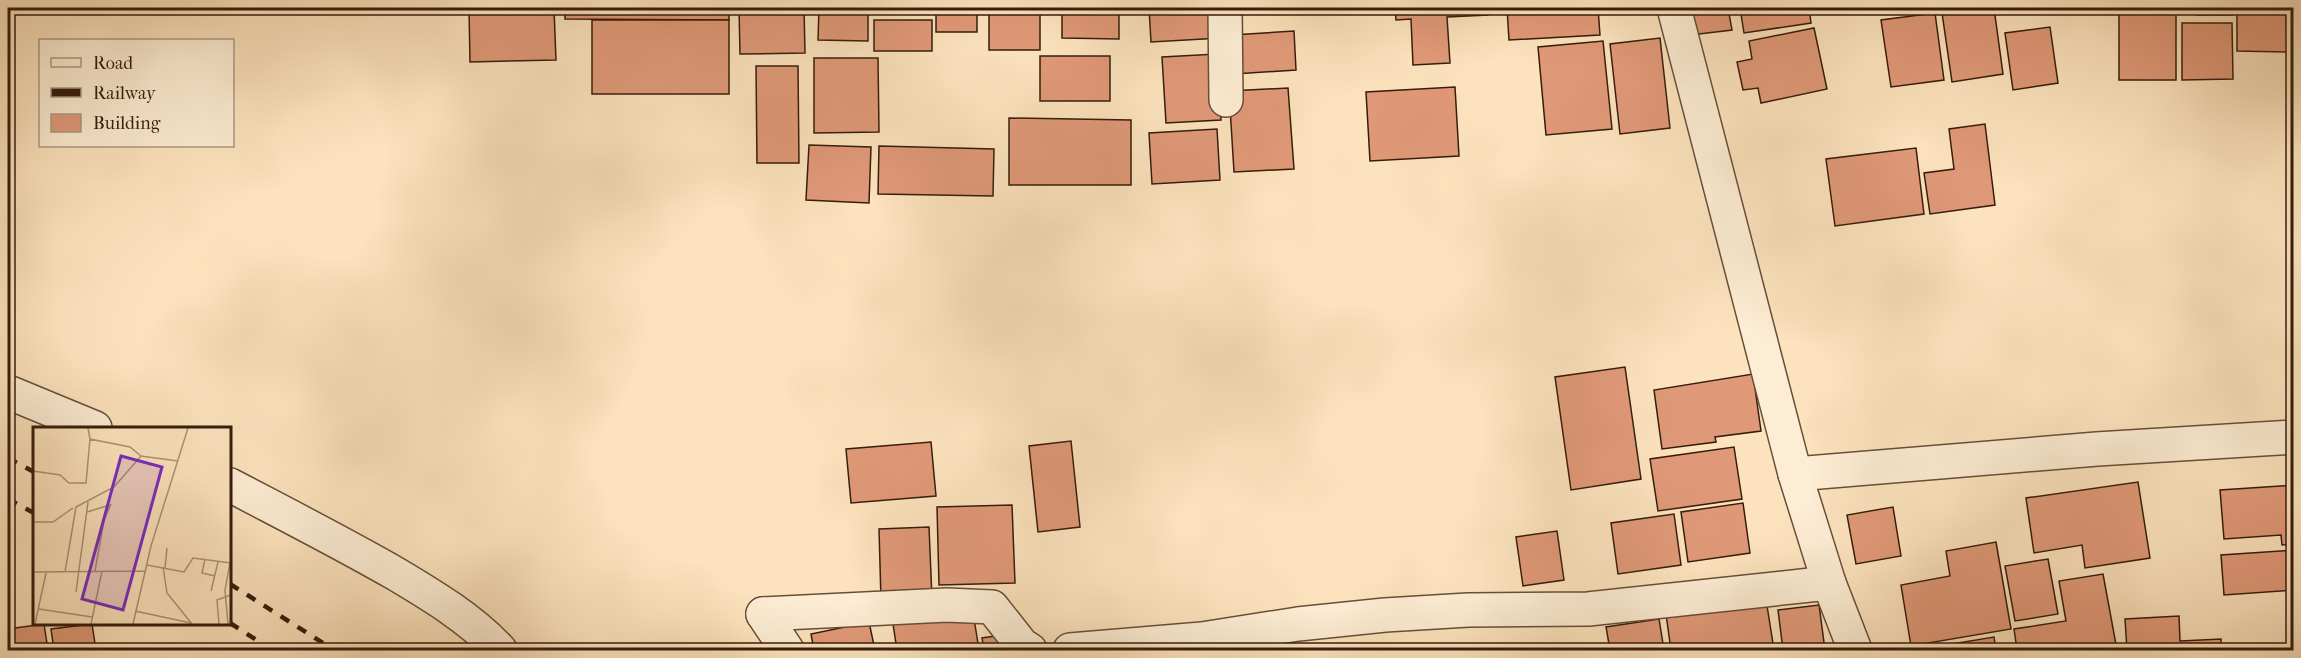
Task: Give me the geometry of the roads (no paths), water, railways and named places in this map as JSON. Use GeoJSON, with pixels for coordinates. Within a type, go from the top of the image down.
{"type":"FeatureCollection","features":[{"type":"Feature","properties":{"kind":"street"},"geometry":{"type":"LineString","coordinates":[[1225,8],[1226,100]]}},
{"type":"Feature","properties":{"kind":"street"},"geometry":{"type":"LineString","coordinates":[[1674,8],[1795,474],[1829,583],[1855,651]]}},
{"type":"Feature","properties":{"kind":"street"},"geometry":{"type":"LineString","coordinates":[[8,392],[90,427]]}},
{"type":"Feature","properties":{"kind":"street"},"geometry":{"type":"LineString","coordinates":[[1795,474],[2097,449],[2294,437]]}},
{"type":"Feature","properties":{"kind":"street"},"geometry":{"type":"LineString","coordinates":[[231,486],[370,559],[432,596],[486,635],[500,651]]}},
{"type":"Feature","properties":{"kind":"street"},"geometry":{"type":"LineString","coordinates":[[1070,651],[1202,639],[1298,624],[1385,615],[1468,610],[1588,609],[1829,583]]}},
{"type":"Feature","properties":{"kind":"street"},"geometry":{"type":"LineString","coordinates":[[787,651],[763,614],[956,605],[993,607],[1022,645],[1030,651]]}},
{"type":"Feature","properties":{"kind":"railway"},"geometry":{"type":"LineString","coordinates":[[8,458],[33,471]]}},
{"type":"Feature","properties":{"kind":"railway"},"geometry":{"type":"LineString","coordinates":[[8,499],[33,512]]}},
{"type":"Feature","properties":{"kind":"railway"},"geometry":{"type":"LineString","coordinates":[[231,585],[334,650]]}},
{"type":"Feature","properties":{"kind":"railway"},"geometry":{"type":"LineString","coordinates":[[231,624],[272,650]]}}]}
